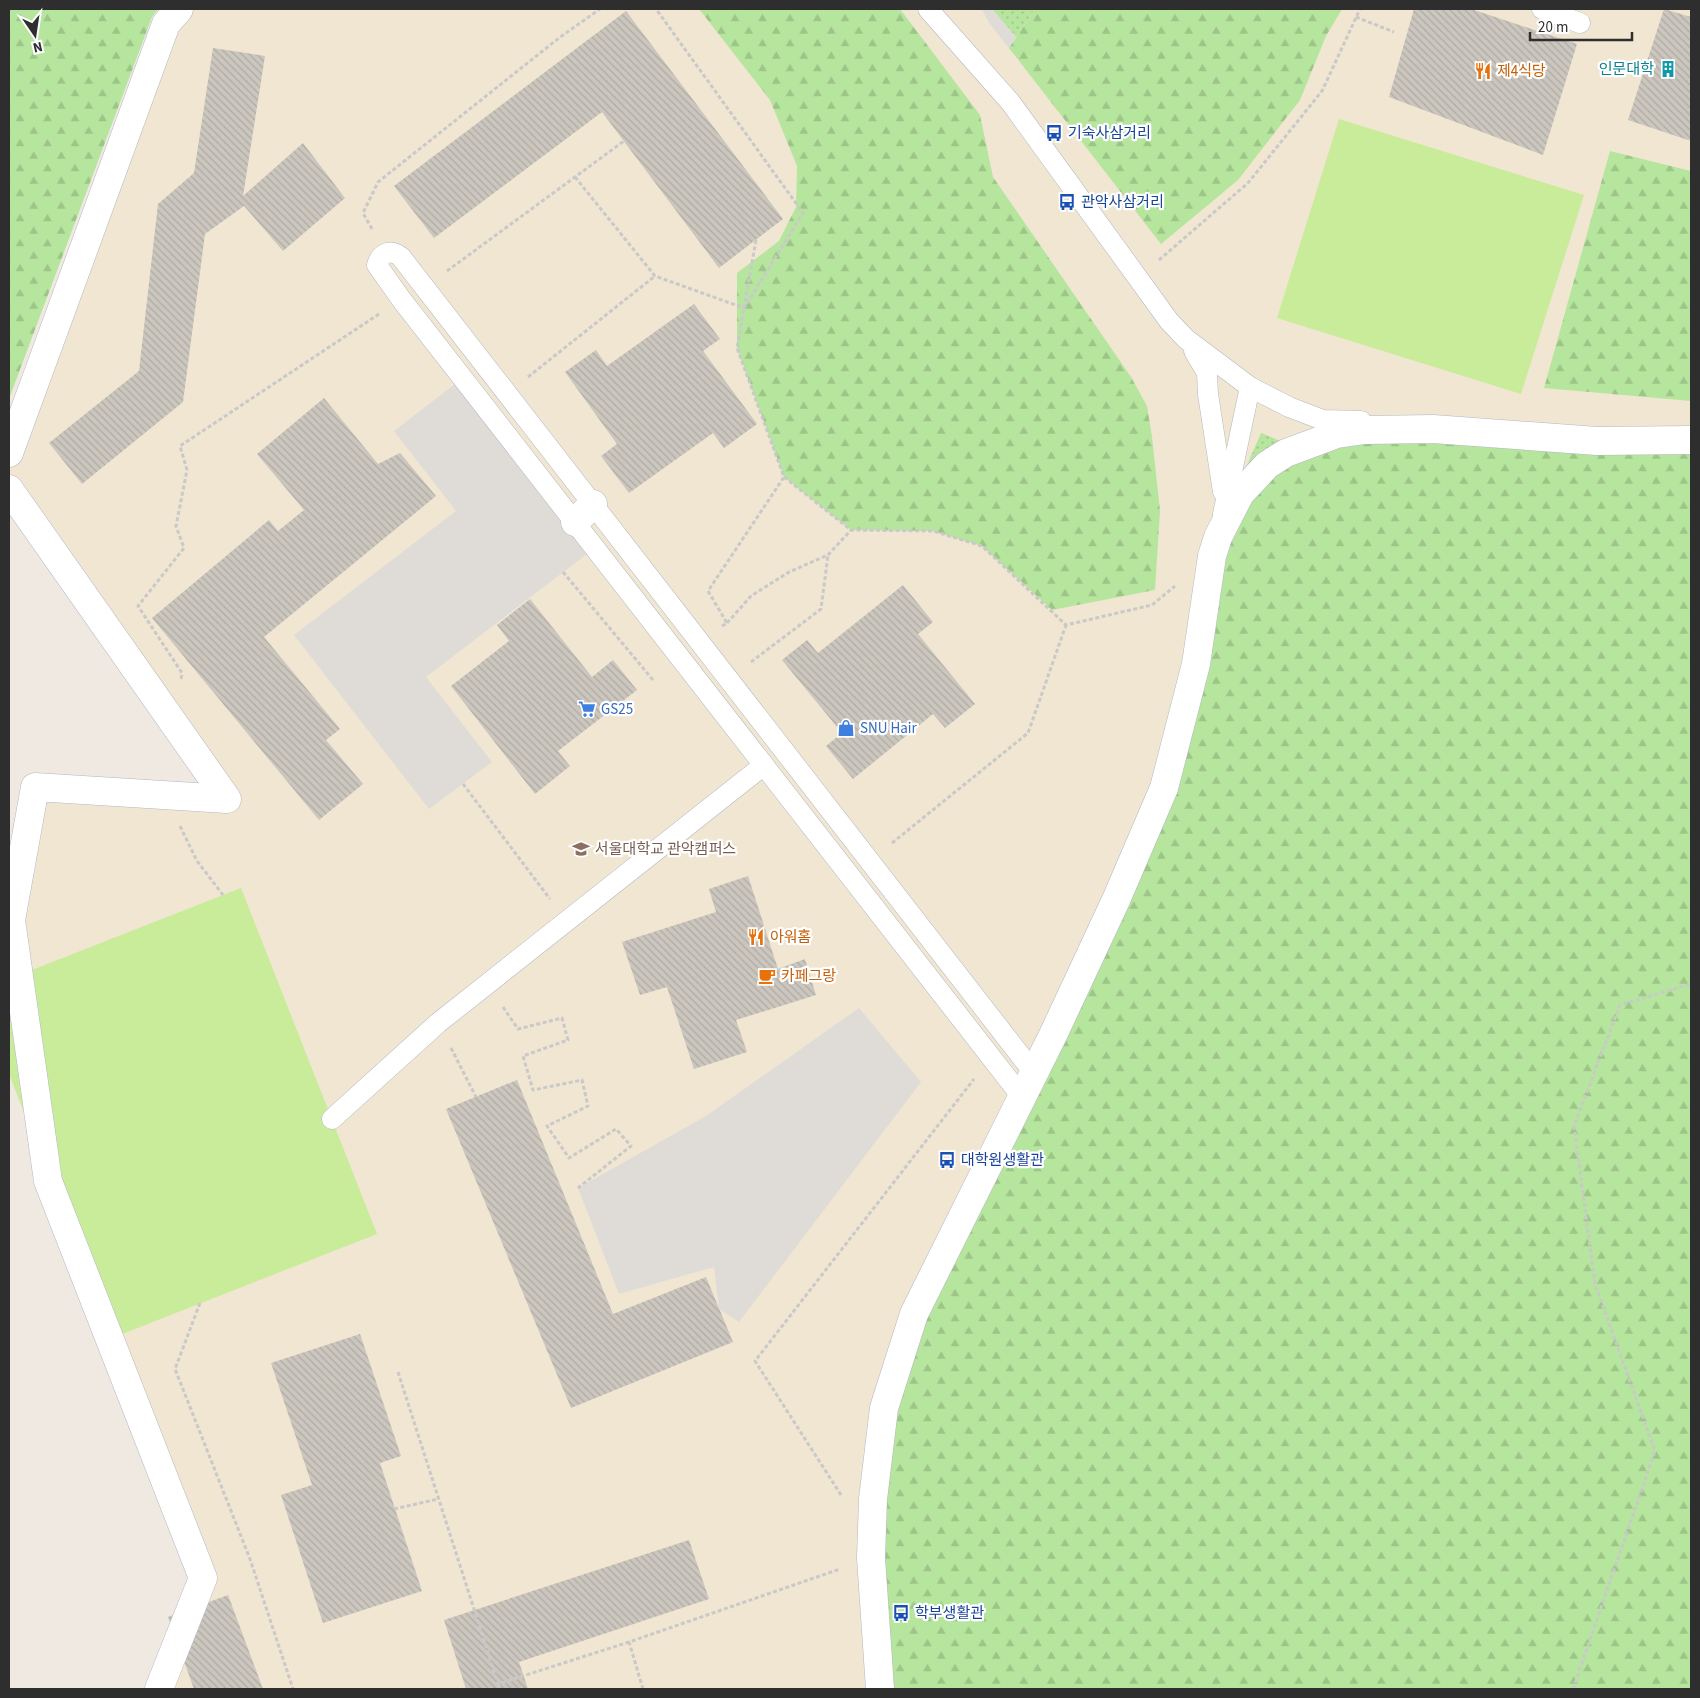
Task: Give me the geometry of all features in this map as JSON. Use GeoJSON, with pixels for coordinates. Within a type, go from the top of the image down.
{"type":"FeatureCollection","features":[{"type":"Feature","properties":{"kind":"street"},"geometry":{"type":"LineString","coordinates":[[9,453],[166,24],[179,9]]}},
{"type":"Feature","properties":{"kind":"street"},"geometry":{"type":"LineString","coordinates":[[1215,547],[1240,494],[1267,465],[1286,452],[1337,434],[1365,430],[1433,428]]}},
{"type":"Feature","properties":{"kind":"street"},"geometry":{"type":"LineString","coordinates":[[9,489],[227,799],[35,787],[11,920],[48,1181],[202,1578],[159,1689]]}},
{"type":"Feature","properties":{"kind":"street"},"geometry":{"type":"LineString","coordinates":[[1053,1035],[1116,900]]}},
{"type":"Feature","properties":{"kind":"street"},"geometry":{"type":"LineString","coordinates":[[914,1314],[1028,1085]]}},
{"type":"Feature","properties":{"kind":"lane"},"geometry":{"type":"LineString","coordinates":[[928,9],[1011,103],[1137,277],[1169,320],[1186,339],[1208,373],[1208,394],[1223,493],[1196,664],[1164,788],[1116,900]]}},
{"type":"Feature","properties":{"kind":"lane"},"geometry":{"type":"LineString","coordinates":[[1542,9],[1580,23]]}},
{"type":"Feature","properties":{"kind":"lane"},"geometry":{"type":"LineString","coordinates":[[1028,1085],[871,861],[698,640],[584,513],[401,299],[377,265],[380,257],[386,252],[395,252],[401,258],[507,394],[584,513],[764,765],[991,1056],[1028,1085]]}},
{"type":"Feature","properties":{"kind":"lane"},"geometry":{"type":"LineString","coordinates":[[1186,339],[1250,387],[1289,407],[1323,420],[1369,421],[1597,441],[1691,440]]}},
{"type":"Feature","properties":{"kind":"lane"},"geometry":{"type":"LineString","coordinates":[[1215,547],[1250,387]]}},
{"type":"Feature","properties":{"kind":"lane"},"geometry":{"type":"LineString","coordinates":[[332,1119],[438,1023],[764,765]]}},
{"type":"Feature","properties":{"kind":"lane"},"geometry":{"type":"LineString","coordinates":[[1028,1085],[1053,1035]]}},
{"type":"Feature","properties":{"kind":"lane"},"geometry":{"type":"LineString","coordinates":[[880,1689],[871,1558],[873,1499],[884,1408],[914,1314]]}},
{"type":"Feature","properties":{"kind":"path"},"geometry":{"type":"LineString","coordinates":[[386,252],[363,213],[378,182],[559,38],[600,9]]}},
{"type":"Feature","properties":{"kind":"path"},"geometry":{"type":"LineString","coordinates":[[656,9],[804,213],[744,308]]}},
{"type":"Feature","properties":{"kind":"path"},"geometry":{"type":"LineString","coordinates":[[1137,277],[1248,183],[1322,91],[1360,9]]}},
{"type":"Feature","properties":{"kind":"path"},"geometry":{"type":"LineString","coordinates":[[1356,17],[1394,32]]}},
{"type":"Feature","properties":{"kind":"path"},"geometry":{"type":"LineString","coordinates":[[425,288],[624,141]]}},
{"type":"Feature","properties":{"kind":"path"},"geometry":{"type":"LineString","coordinates":[[575,177],[655,276],[744,308]]}},
{"type":"Feature","properties":{"kind":"path"},"geometry":{"type":"LineString","coordinates":[[756,240],[737,348],[784,477],[851,530],[933,531],[982,546],[1066,625]]}},
{"type":"Feature","properties":{"kind":"path"},"geometry":{"type":"LineString","coordinates":[[507,394],[655,276]]}},
{"type":"Feature","properties":{"kind":"path"},"geometry":{"type":"LineString","coordinates":[[175,725],[182,672],[138,606],[184,548],[176,526],[187,470],[180,446],[401,299]]}},
{"type":"Feature","properties":{"kind":"path"},"geometry":{"type":"LineString","coordinates":[[727,624],[708,590],[784,477]]}},
{"type":"Feature","properties":{"kind":"path"},"geometry":{"type":"LineString","coordinates":[[698,640],[727,624],[751,596],[789,572],[828,556],[851,530]]}},
{"type":"Feature","properties":{"kind":"path"},"geometry":{"type":"LineString","coordinates":[[1066,625],[1152,605],[1215,547]]}},
{"type":"Feature","properties":{"kind":"path"},"geometry":{"type":"LineString","coordinates":[[747,664],[821,609],[828,556]]}},
{"type":"Feature","properties":{"kind":"path"},"geometry":{"type":"LineString","coordinates":[[563,572],[653,680]]}},
{"type":"Feature","properties":{"kind":"path"},"geometry":{"type":"LineString","coordinates":[[871,861],[1028,733],[1066,625]]}},
{"type":"Feature","properties":{"kind":"path"},"geometry":{"type":"LineString","coordinates":[[463,784],[567,921]]}},
{"type":"Feature","properties":{"kind":"path"},"geometry":{"type":"LineString","coordinates":[[176,796],[181,831],[197,861],[223,895]]}},
{"type":"Feature","properties":{"kind":"path"},"geometry":{"type":"LineString","coordinates":[[487,984],[518,1029],[562,1018],[568,1040],[522,1056],[533,1090],[582,1080],[588,1106],[547,1126],[569,1158],[616,1128],[631,1146],[578,1188]]}},
{"type":"Feature","properties":{"kind":"path"},"geometry":{"type":"LineString","coordinates":[[1573,1689],[1655,1450],[1595,1284],[1574,1126],[1620,1005],[1691,984]]}},
{"type":"Feature","properties":{"kind":"path"},"geometry":{"type":"LineString","coordinates":[[438,1023],[476,1097]]}},
{"type":"Feature","properties":{"kind":"path"},"geometry":{"type":"LineString","coordinates":[[843,1498],[755,1361],[991,1056]]}},
{"type":"Feature","properties":{"kind":"path"},"geometry":{"type":"LineString","coordinates":[[200,1304],[175,1369],[250,1559],[293,1689]]}},
{"type":"Feature","properties":{"kind":"path"},"geometry":{"type":"LineString","coordinates":[[398,1372],[500,1689]]}},
{"type":"Feature","properties":{"kind":"path"},"geometry":{"type":"LineString","coordinates":[[394,1509],[438,1499]]}},
{"type":"Feature","properties":{"kind":"path"},"geometry":{"type":"LineString","coordinates":[[498,1684],[629,1642],[871,1558]]}},
{"type":"Feature","properties":{"kind":"path"},"geometry":{"type":"LineString","coordinates":[[629,1642],[643,1689]]}},
{"type":"Feature","properties":{"kind":"shaded area","name":"서울대학교 관악캠퍼스"},"geometry":{"type":"Polygon","coordinates":[[[179,9],[1691,9],[1691,440],[1196,664],[880,1689],[159,1689],[203,1578],[48,1181],[11,920],[35,787],[226,799],[9,489],[9,453],[179,9]]]}},
{"type":"Feature","properties":{"kind":"shaded area"},"geometry":{"type":"Polygon","coordinates":[[[982,9],[992,9],[1016,37],[1009,48],[989,23],[982,9]]]}},
{"type":"Feature","properties":{"kind":"shaded area"},"geometry":{"type":"Polygon","coordinates":[[[455,384],[587,554],[426,677],[492,762],[429,809],[294,635],[456,511],[394,431],[455,384]]]}},
{"type":"Feature","properties":{"kind":"shaded area"},"geometry":{"type":"Polygon","coordinates":[[[859,1008],[921,1082],[739,1322],[719,1309],[714,1267],[619,1294],[578,1188],[706,1116],[859,1008]]]}},
{"type":"Feature","properties":{"kind":"green space"},"geometry":{"type":"Polygon","coordinates":[[[9,9],[158,9],[152,17],[9,399],[9,9]]]}},
{"type":"Feature","properties":{"kind":"green space"},"geometry":{"type":"Polygon","coordinates":[[[699,9],[900,9],[980,115],[993,177],[1131,377],[1147,406],[1160,511],[1155,590],[1052,610],[982,546],[933,531],[851,530],[784,477],[737,348],[737,273],[779,241],[796,207],[797,166],[770,100],[699,9]]]}},
{"type":"Feature","properties":{"kind":"green space"},"geometry":{"type":"Polygon","coordinates":[[[992,9],[1035,9],[1016,37],[992,9]]]}},
{"type":"Feature","properties":{"kind":"green space"},"geometry":{"type":"Polygon","coordinates":[[[1035,9],[1342,9],[1326,36],[1300,100],[1238,180],[1161,244],[1009,48],[1035,9]]]}},
{"type":"Feature","properties":{"kind":"green space"},"geometry":{"type":"Polygon","coordinates":[[[1339,119],[1584,195],[1521,394],[1277,318],[1339,119]]]}},
{"type":"Feature","properties":{"kind":"green space"},"geometry":{"type":"Polygon","coordinates":[[[1610,151],[1691,171],[1691,401],[1544,388],[1610,151]]]}},
{"type":"Feature","properties":{"kind":"green space"},"geometry":{"type":"Polygon","coordinates":[[[1261,433],[1285,443],[1241,479],[1261,433]]]}},
{"type":"Feature","properties":{"kind":"green space"},"geometry":{"type":"Polygon","coordinates":[[[1691,440],[1691,1689],[880,1689],[884,1408],[1116,900],[1240,494],[1311,442],[1691,440]]]}},
{"type":"Feature","properties":{"kind":"green space"},"geometry":{"type":"Polygon","coordinates":[[[241,888],[377,1234],[112,1338],[9,1074],[9,979],[241,888]]]}},
{"type":"Feature","properties":{"kind":"building","name":"제4식당"},"geometry":{"type":"Polygon","coordinates":[[[1414,9],[1471,9],[1577,44],[1543,155],[1389,97],[1414,9]]]}},
{"type":"Feature","properties":{"kind":"building","name":"인문대학"},"geometry":{"type":"Polygon","coordinates":[[[1664,9],[1691,17],[1691,141],[1628,120],[1664,9]]]}},
{"type":"Feature","properties":{"kind":"building"},"geometry":{"type":"Polygon","coordinates":[[[626,11],[783,219],[719,268],[602,112],[434,238],[394,186],[626,11]]]}},
{"type":"Feature","properties":{"kind":"building"},"geometry":{"type":"Polygon","coordinates":[[[213,48],[265,56],[243,196],[303,143],[345,198],[283,251],[244,206],[205,234],[183,402],[82,484],[49,443],[139,371],[158,204],[194,173],[213,48]]]}},
{"type":"Feature","properties":{"kind":"building"},"geometry":{"type":"Polygon","coordinates":[[[694,304],[720,339],[703,351],[757,424],[724,448],[713,433],[629,493],[601,456],[617,444],[565,372],[596,350],[607,366],[694,304]]]}},
{"type":"Feature","properties":{"kind":"building"},"geometry":{"type":"Polygon","coordinates":[[[324,398],[378,464],[400,453],[436,496],[264,637],[340,729],[326,740],[363,784],[319,820],[152,618],[269,520],[278,531],[304,510],[257,454],[324,398]]]}},
{"type":"Feature","properties":{"kind":"building"},"geometry":{"type":"Polygon","coordinates":[[[903,585],[933,622],[918,634],[975,704],[945,728],[933,714],[853,779],[826,746],[842,733],[782,660],[807,640],[818,653],[903,585]]]}},
{"type":"Feature","properties":{"kind":"building"},"geometry":{"type":"Polygon","coordinates":[[[530,599],[592,677],[613,660],[637,690],[558,751],[570,766],[535,794],[451,686],[509,641],[497,625],[530,599]]]}},
{"type":"Feature","properties":{"kind":"building"},"geometry":{"type":"Polygon","coordinates":[[[748,876],[778,969],[805,959],[816,995],[736,1020],[747,1052],[694,1069],[667,987],[640,995],[622,942],[716,912],[709,889],[748,876]]]}},
{"type":"Feature","properties":{"kind":"building"},"geometry":{"type":"Polygon","coordinates":[[[517,1080],[613,1314],[706,1277],[733,1342],[571,1408],[446,1109],[517,1080]]]}},
{"type":"Feature","properties":{"kind":"building"},"geometry":{"type":"Polygon","coordinates":[[[360,1334],[401,1456],[380,1463],[422,1591],[323,1623],[281,1495],[312,1485],[271,1363],[360,1334]]]}},
{"type":"Feature","properties":{"kind":"building"},"geometry":{"type":"Polygon","coordinates":[[[689,1540],[709,1599],[519,1662],[528,1689],[466,1689],[444,1620],[689,1540]]]}},
{"type":"Feature","properties":{"kind":"building"},"geometry":{"type":"Polygon","coordinates":[[[228,1595],[263,1689],[194,1689],[168,1617],[228,1595]]]}},
{"type":"Feature","properties":{"kind":"place","name":"인문대학"},"geometry":{"type":"Point","coordinates":[1668,69]}},
{"type":"Feature","properties":{"kind":"place","name":"제4식당"},"geometry":{"type":"Point","coordinates":[1483,71]}},
{"type":"Feature","properties":{"kind":"place","name":"기숙사삼거리"},"geometry":{"type":"Point","coordinates":[1054,133]}},
{"type":"Feature","properties":{"kind":"place","name":"관악사삼거리"},"geometry":{"type":"Point","coordinates":[1067,202]}},
{"type":"Feature","properties":{"kind":"place","name":"GS25"},"geometry":{"type":"Point","coordinates":[587,709]}},
{"type":"Feature","properties":{"kind":"place","name":"SNU Hair"},"geometry":{"type":"Point","coordinates":[846,728]}},
{"type":"Feature","properties":{"kind":"place","name":"서울대학교 관악캠퍼스"},"geometry":{"type":"Point","coordinates":[581,849]}},
{"type":"Feature","properties":{"kind":"place","name":"아워홈"},"geometry":{"type":"Point","coordinates":[756,937]}},
{"type":"Feature","properties":{"kind":"place","name":"카페그랑"},"geometry":{"type":"Point","coordinates":[767,976]}},
{"type":"Feature","properties":{"kind":"place","name":"대학원생활관"},"geometry":{"type":"Point","coordinates":[947,1160]}},
{"type":"Feature","properties":{"kind":"place","name":"학부생활관"},"geometry":{"type":"Point","coordinates":[901,1613]}}]}
